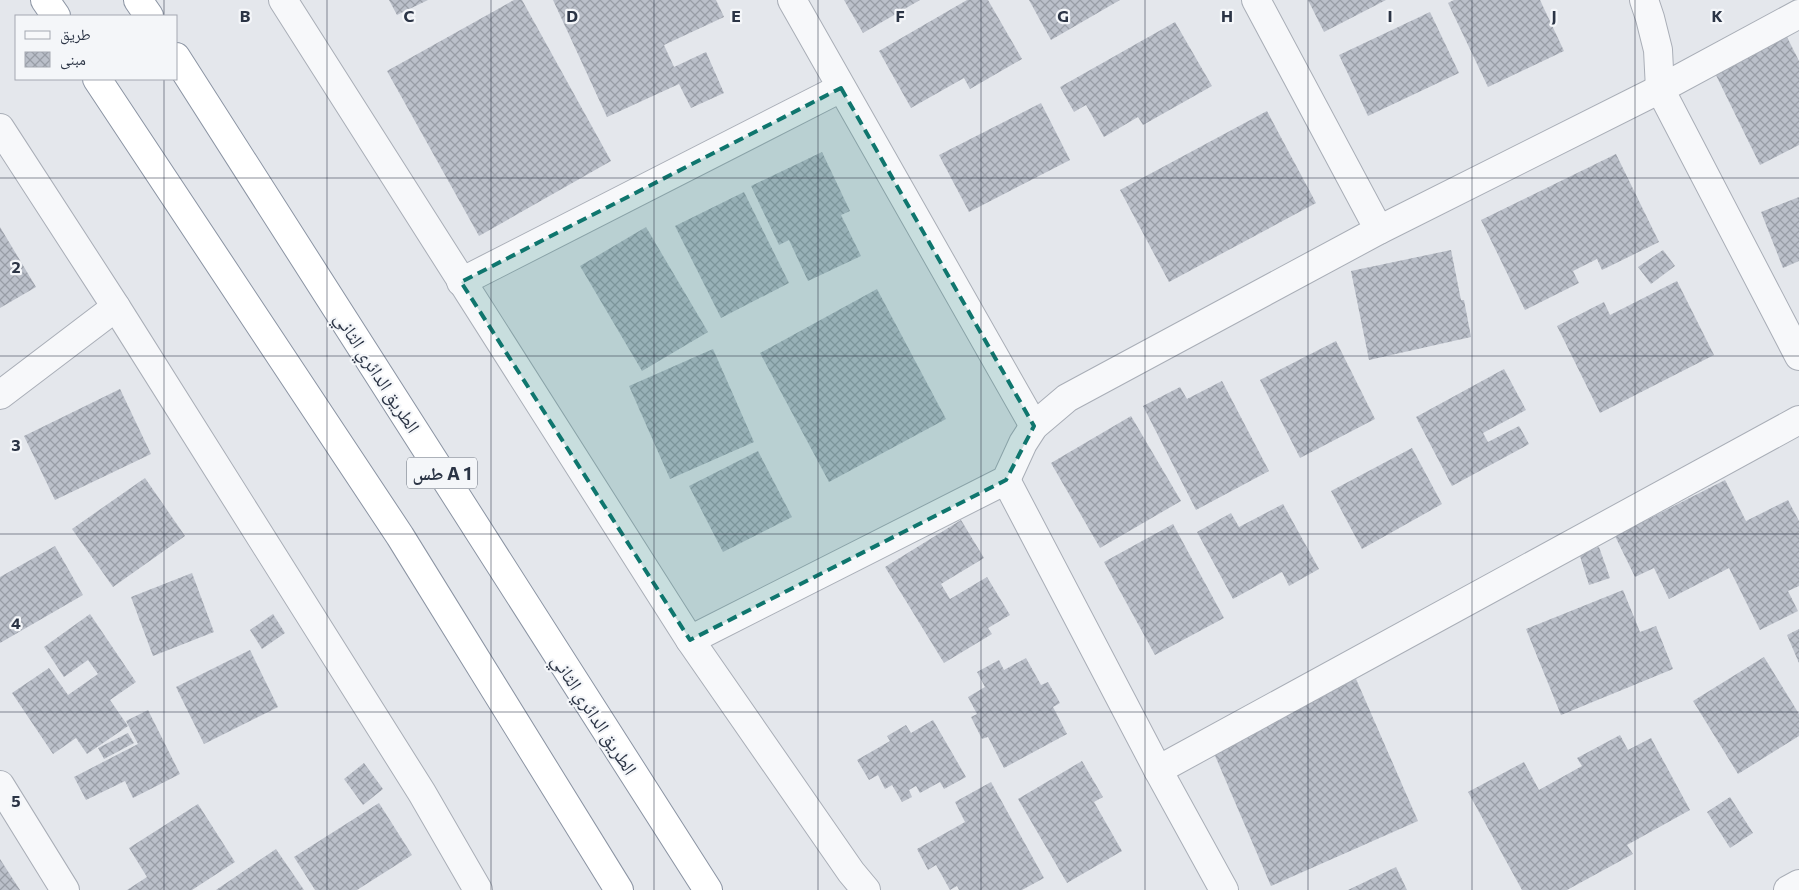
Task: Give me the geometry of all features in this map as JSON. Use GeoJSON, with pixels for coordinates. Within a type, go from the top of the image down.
{"type":"FeatureCollection","features":[{"type":"Feature","properties":{"kind":"highway"},"geometry":{"type":"LineString","coordinates":[[45,0],[55,15]]}},
{"type":"Feature","properties":{"kind":"highway"},"geometry":{"type":"LineString","coordinates":[[138,0],[148,15]]}},
{"type":"Feature","properties":{"kind":"highway","name":"الطريق الدائري الثاني"},"geometry":{"type":"LineString","coordinates":[[178,60],[708,890]]}},
{"type":"Feature","properties":{"kind":"highway"},"geometry":{"type":"LineString","coordinates":[[98,80],[400,536],[619,890]]}},
{"type":"Feature","properties":{"kind":"street"},"geometry":{"type":"LineString","coordinates":[[283,0],[690,640],[845,864],[866,890]]}},
{"type":"Feature","properties":{"kind":"street"},"geometry":{"type":"LineString","coordinates":[[792,0],[1034,426]]}},
{"type":"Feature","properties":{"kind":"street"},"geometry":{"type":"LineString","coordinates":[[1256,0],[1379,230]]}},
{"type":"Feature","properties":{"kind":"street"},"geometry":{"type":"LineString","coordinates":[[1644,0],[1658,50],[1660,89],[1799,356]]}},
{"type":"Feature","properties":{"kind":"street"},"geometry":{"type":"LineString","coordinates":[[690,640],[1006,480],[1023,443],[1034,426],[1067,398],[1379,230],[1660,89],[1799,14]]}},
{"type":"Feature","properties":{"kind":"street"},"geometry":{"type":"LineString","coordinates":[[461,282],[841,88]]}},
{"type":"Feature","properties":{"kind":"street"},"geometry":{"type":"LineString","coordinates":[[0,128],[116,307],[422,793],[478,890]]}},
{"type":"Feature","properties":{"kind":"street"},"geometry":{"type":"LineString","coordinates":[[0,395],[116,307]]}},
{"type":"Feature","properties":{"kind":"street"},"geometry":{"type":"LineString","coordinates":[[1158,770],[1799,420]]}},
{"type":"Feature","properties":{"kind":"street"},"geometry":{"type":"LineString","coordinates":[[1006,480],[1158,770],[1224,890]]}},
{"type":"Feature","properties":{"kind":"street"},"geometry":{"type":"LineString","coordinates":[[0,785],[65,890]]}},
{"type":"Feature","properties":{"kind":"street"},"geometry":{"type":"LineString","coordinates":[[1788,890],[1799,884]]}},
{"type":"Feature","properties":{"kind":"highlighted area"},"geometry":{"type":"Polygon","coordinates":[[[841,88],[1034,426],[1006,480],[690,640],[461,282],[841,88]]]}},
{"type":"Feature","properties":{"kind":"building"},"geometry":{"type":"Polygon","coordinates":[[[389,0],[428,0],[397,15],[389,0]]]}},
{"type":"Feature","properties":{"kind":"building"},"geometry":{"type":"Polygon","coordinates":[[[514,0],[522,0],[611,161],[479,236],[387,71],[514,0]]]}},
{"type":"Feature","properties":{"kind":"building"},"geometry":{"type":"Polygon","coordinates":[[[553,0],[716,0],[724,17],[664,45],[674,67],[706,52],[724,93],[691,108],[679,84],[607,117],[553,0]]]}},
{"type":"Feature","properties":{"kind":"building"},"geometry":{"type":"Polygon","coordinates":[[[844,0],[920,0],[863,33],[844,0]]]}},
{"type":"Feature","properties":{"kind":"building"},"geometry":{"type":"Polygon","coordinates":[[[967,0],[988,0],[1022,59],[970,89],[964,78],[911,108],[879,51],[967,0]]]}},
{"type":"Feature","properties":{"kind":"building"},"geometry":{"type":"Polygon","coordinates":[[[1029,0],[1120,0],[1051,40],[1029,0]]]}},
{"type":"Feature","properties":{"kind":"building"},"geometry":{"type":"Polygon","coordinates":[[[1308,0],[1386,0],[1324,32],[1308,0]]]}},
{"type":"Feature","properties":{"kind":"building"},"geometry":{"type":"Polygon","coordinates":[[[1454,0],[1540,0],[1564,51],[1488,87],[1448,3],[1454,0]]]}},
{"type":"Feature","properties":{"kind":"building"},"geometry":{"type":"Polygon","coordinates":[[[1430,12],[1459,73],[1368,116],[1339,55],[1430,12]]]}},
{"type":"Feature","properties":{"kind":"building"},"geometry":{"type":"Polygon","coordinates":[[[1175,22],[1212,86],[1143,125],[1138,117],[1104,137],[1086,105],[1074,112],[1060,87],[1175,22]]]}},
{"type":"Feature","properties":{"kind":"building"},"geometry":{"type":"Polygon","coordinates":[[[1784,31],[1799,61],[1799,145],[1760,165],[1712,67],[1784,31]]]}},
{"type":"Feature","properties":{"kind":"building"},"geometry":{"type":"Polygon","coordinates":[[[1041,103],[1070,160],[969,212],[939,155],[1041,103]]]}},
{"type":"Feature","properties":{"kind":"building"},"geometry":{"type":"Polygon","coordinates":[[[1267,111],[1316,203],[1169,282],[1120,190],[1267,111]]]}},
{"type":"Feature","properties":{"kind":"building"},"geometry":{"type":"Polygon","coordinates":[[[822,152],[850,211],[841,215],[861,256],[808,281],[789,240],[779,245],[751,186],[822,152]]]}},
{"type":"Feature","properties":{"kind":"building"},"geometry":{"type":"Polygon","coordinates":[[[1616,154],[1659,242],[1602,270],[1597,259],[1573,271],[1579,283],[1525,310],[1481,220],[1616,154]]]}},
{"type":"Feature","properties":{"kind":"building"},"geometry":{"type":"Polygon","coordinates":[[[744,192],[789,283],[721,318],[675,226],[744,192]]]}},
{"type":"Feature","properties":{"kind":"building"},"geometry":{"type":"Polygon","coordinates":[[[1799,197],[1799,261],[1783,268],[1761,212],[1799,197]]]}},
{"type":"Feature","properties":{"kind":"building"},"geometry":{"type":"Polygon","coordinates":[[[0,227],[36,287],[0,308],[0,227]]]}},
{"type":"Feature","properties":{"kind":"building"},"geometry":{"type":"Polygon","coordinates":[[[646,227],[708,332],[642,371],[580,266],[646,227]]]}},
{"type":"Feature","properties":{"kind":"building"},"geometry":{"type":"Polygon","coordinates":[[[1451,250],[1471,337],[1369,360],[1351,271],[1451,250]]]}},
{"type":"Feature","properties":{"kind":"building"},"geometry":{"type":"Polygon","coordinates":[[[1663,250],[1675,266],[1651,284],[1638,267],[1663,250]]]}},
{"type":"Feature","properties":{"kind":"building"},"geometry":{"type":"Polygon","coordinates":[[[1677,281],[1714,355],[1600,413],[1557,326],[1604,302],[1610,315],[1677,281]]]}},
{"type":"Feature","properties":{"kind":"building"},"geometry":{"type":"Polygon","coordinates":[[[877,289],[946,419],[829,482],[760,353],[877,289]]]}},
{"type":"Feature","properties":{"kind":"building"},"geometry":{"type":"Polygon","coordinates":[[[1336,341],[1375,419],[1300,458],[1260,380],[1336,341]]]}},
{"type":"Feature","properties":{"kind":"building"},"geometry":{"type":"Polygon","coordinates":[[[713,349],[754,442],[670,479],[629,386],[713,349]]]}},
{"type":"Feature","properties":{"kind":"building"},"geometry":{"type":"Polygon","coordinates":[[[1504,369],[1526,410],[1483,433],[1488,442],[1519,426],[1529,444],[1452,486],[1416,417],[1504,369]]]}},
{"type":"Feature","properties":{"kind":"building"},"geometry":{"type":"Polygon","coordinates":[[[1222,381],[1269,471],[1196,510],[1143,406],[1180,387],[1187,399],[1222,381]]]}},
{"type":"Feature","properties":{"kind":"building"},"geometry":{"type":"Polygon","coordinates":[[[120,389],[151,454],[55,500],[24,436],[120,389]]]}},
{"type":"Feature","properties":{"kind":"building"},"geometry":{"type":"Polygon","coordinates":[[[1131,416],[1181,501],[1100,548],[1051,463],[1131,416]]]}},
{"type":"Feature","properties":{"kind":"building"},"geometry":{"type":"Polygon","coordinates":[[[1412,448],[1442,504],[1362,549],[1331,491],[1412,448]]]}},
{"type":"Feature","properties":{"kind":"building"},"geometry":{"type":"Polygon","coordinates":[[[758,451],[792,517],[723,552],[689,486],[758,451]]]}},
{"type":"Feature","properties":{"kind":"building"},"geometry":{"type":"Polygon","coordinates":[[[145,478],[185,536],[113,587],[72,529],[145,478]]]}},
{"type":"Feature","properties":{"kind":"building"},"geometry":{"type":"Polygon","coordinates":[[[1725,480],[1746,521],[1788,500],[1799,521],[1799,586],[1788,591],[1798,611],[1760,630],[1729,568],[1669,599],[1654,568],[1635,577],[1615,536],[1725,480]]]}},
{"type":"Feature","properties":{"kind":"building"},"geometry":{"type":"Polygon","coordinates":[[[1283,504],[1319,569],[1289,586],[1282,572],[1233,599],[1197,532],[1231,513],[1239,527],[1283,504]]]}},
{"type":"Feature","properties":{"kind":"building"},"geometry":{"type":"Polygon","coordinates":[[[961,520],[984,558],[941,584],[950,599],[987,577],[1010,615],[988,628],[992,634],[944,663],[885,567],[961,520]]]}},
{"type":"Feature","properties":{"kind":"building"},"geometry":{"type":"Polygon","coordinates":[[[1173,524],[1224,618],[1155,655],[1104,562],[1173,524]]]}},
{"type":"Feature","properties":{"kind":"building"},"geometry":{"type":"Polygon","coordinates":[[[55,546],[83,595],[0,643],[0,577],[55,546]]]}},
{"type":"Feature","properties":{"kind":"building"},"geometry":{"type":"Polygon","coordinates":[[[1599,547],[1610,578],[1589,585],[1579,553],[1599,547]]]}},
{"type":"Feature","properties":{"kind":"building"},"geometry":{"type":"Polygon","coordinates":[[[192,573],[214,632],[153,656],[131,597],[192,573]]]}},
{"type":"Feature","properties":{"kind":"building"},"geometry":{"type":"Polygon","coordinates":[[[1623,590],[1640,632],[1656,626],[1673,669],[1561,715],[1526,629],[1623,590]]]}},
{"type":"Feature","properties":{"kind":"building"},"geometry":{"type":"Polygon","coordinates":[[[90,614],[136,682],[110,700],[128,726],[87,754],[76,738],[53,754],[12,693],[49,668],[68,695],[98,674],[88,660],[64,677],[44,647],[90,614]]]}},
{"type":"Feature","properties":{"kind":"building"},"geometry":{"type":"Polygon","coordinates":[[[273,614],[285,633],[262,649],[250,630],[273,614]]]}},
{"type":"Feature","properties":{"kind":"building"},"geometry":{"type":"Polygon","coordinates":[[[1799,629],[1799,663],[1787,635],[1799,629]]]}},
{"type":"Feature","properties":{"kind":"building"},"geometry":{"type":"Polygon","coordinates":[[[250,650],[278,707],[204,744],[176,687],[250,650]]]}},
{"type":"Feature","properties":{"kind":"building"},"geometry":{"type":"Polygon","coordinates":[[[1764,657],[1799,714],[1799,736],[1738,774],[1693,701],[1764,657]]]}},
{"type":"Feature","properties":{"kind":"building"},"geometry":{"type":"Polygon","coordinates":[[[1026,658],[1041,685],[1048,682],[1060,703],[1053,707],[1067,734],[1004,768],[988,737],[982,739],[971,717],[977,714],[968,697],[985,687],[977,672],[999,660],[1004,670],[1026,658]]]}},
{"type":"Feature","properties":{"kind":"building"},"geometry":{"type":"Polygon","coordinates":[[[1356,679],[1418,821],[1271,886],[1210,744],[1356,679]]]}},
{"type":"Feature","properties":{"kind":"building"},"geometry":{"type":"Polygon","coordinates":[[[148,710],[180,774],[133,798],[125,781],[86,800],[74,777],[138,744],[126,721],[148,710]]]}},
{"type":"Feature","properties":{"kind":"building"},"geometry":{"type":"Polygon","coordinates":[[[933,720],[966,777],[944,789],[940,782],[920,793],[916,786],[909,790],[912,797],[902,802],[892,785],[885,789],[878,775],[869,780],[857,760],[890,741],[887,736],[906,725],[911,733],[933,720]]]}},
{"type":"Feature","properties":{"kind":"building"},"geometry":{"type":"Polygon","coordinates":[[[128,733],[134,743],[104,759],[98,748],[128,733]]]}},
{"type":"Feature","properties":{"kind":"building"},"geometry":{"type":"Polygon","coordinates":[[[1620,735],[1628,750],[1651,738],[1690,810],[1627,845],[1633,854],[1567,890],[1522,890],[1468,792],[1524,762],[1539,790],[1582,766],[1577,758],[1620,735]]]}},
{"type":"Feature","properties":{"kind":"building"},"geometry":{"type":"Polygon","coordinates":[[[1082,761],[1103,797],[1094,802],[1122,851],[1067,883],[1018,799],[1082,761]]]}},
{"type":"Feature","properties":{"kind":"building"},"geometry":{"type":"Polygon","coordinates":[[[364,763],[383,789],[363,805],[344,779],[364,763]]]}},
{"type":"Feature","properties":{"kind":"building"},"geometry":{"type":"Polygon","coordinates":[[[991,782],[1044,878],[1022,890],[959,890],[957,886],[950,890],[936,865],[928,870],[917,849],[965,822],[955,802],[991,782]]]}},
{"type":"Feature","properties":{"kind":"building"},"geometry":{"type":"Polygon","coordinates":[[[1730,797],[1753,833],[1730,848],[1707,812],[1730,797]]]}},
{"type":"Feature","properties":{"kind":"building"},"geometry":{"type":"Polygon","coordinates":[[[379,803],[412,855],[357,890],[315,890],[294,857],[379,803]]]}},
{"type":"Feature","properties":{"kind":"building"},"geometry":{"type":"Polygon","coordinates":[[[198,804],[235,862],[192,890],[127,890],[147,877],[129,848],[198,804]]]}},
{"type":"Feature","properties":{"kind":"building"},"geometry":{"type":"Polygon","coordinates":[[[276,849],[304,890],[216,890],[276,849]]]}},
{"type":"Feature","properties":{"kind":"building"},"geometry":{"type":"Polygon","coordinates":[[[0,859],[20,890],[0,890],[0,859]]]}},
{"type":"Feature","properties":{"kind":"building"},"geometry":{"type":"Polygon","coordinates":[[[1396,867],[1407,890],[1348,890],[1396,867]]]}}]}
